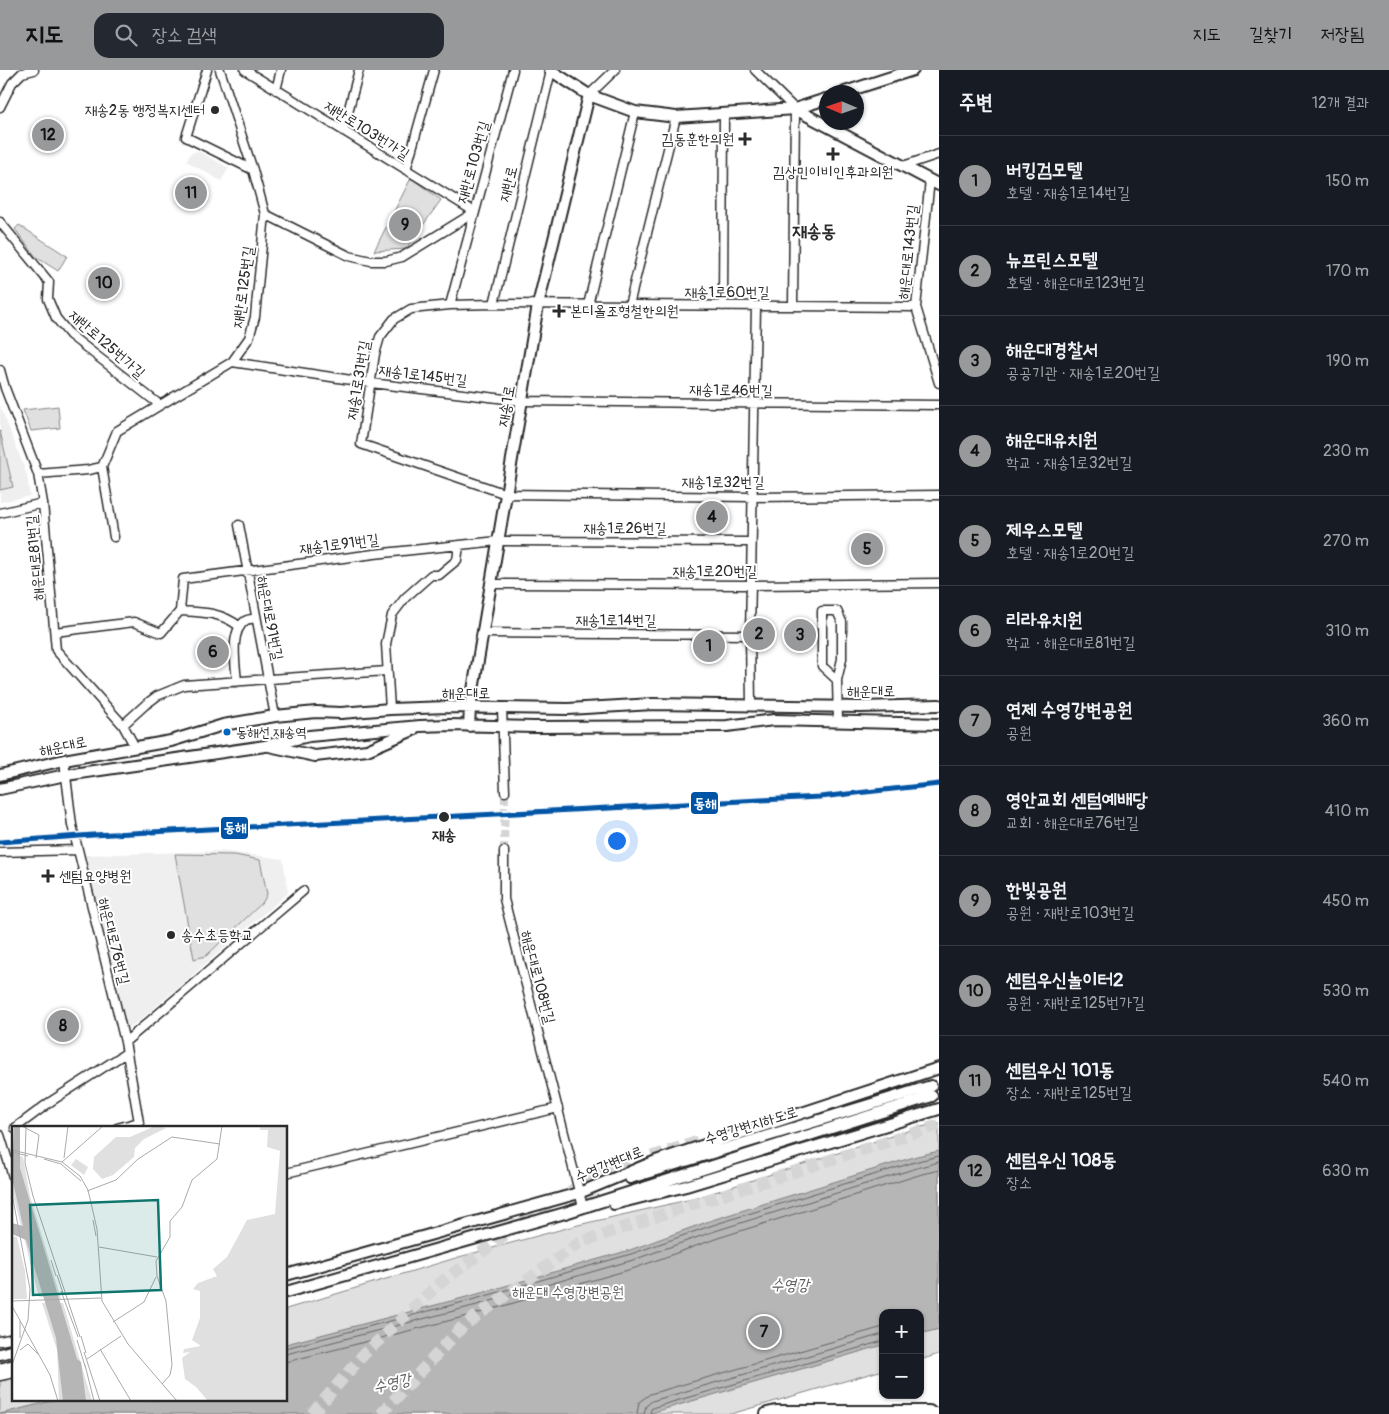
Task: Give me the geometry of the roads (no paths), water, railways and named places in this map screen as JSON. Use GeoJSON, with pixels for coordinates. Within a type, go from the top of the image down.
{"type":"FeatureCollection","features":[{"type":"Feature","properties":{"kind":"highway"},"geometry":{"type":"LineString","coordinates":[[767,1414],[776,1412],[934,1412]]}},
{"type":"Feature","properties":{"kind":"main road","name":"재반로"},"geometry":{"type":"LineString","coordinates":[[551,70],[589,95],[635,112],[676,117],[795,109],[819,101]]}},
{"type":"Feature","properties":{"kind":"main road"},"geometry":{"type":"LineString","coordinates":[[864,86],[913,70]]}},
{"type":"Feature","properties":{"kind":"main road","name":"재송1로"},"geometry":{"type":"LineString","coordinates":[[469,726],[470,708],[538,305],[589,95]]}},
{"type":"Feature","properties":{"kind":"main road"},"geometry":{"type":"LineString","coordinates":[[795,109],[934,183]]}},
{"type":"Feature","properties":{"kind":"main road","name":"해운대로"},"geometry":{"type":"LineString","coordinates":[[0,775],[64,760],[171,741],[224,726],[276,716],[316,712],[341,713],[390,709],[470,708],[568,709],[653,704],[939,705]]}},
{"type":"Feature","properties":{"kind":"main road","name":"해운대로"},"geometry":{"type":"LineString","coordinates":[[0,789],[66,775],[265,746],[309,736],[420,726],[727,726],[774,720],[939,724]]}},
{"type":"Feature","properties":{"kind":"main road"},"geometry":{"type":"LineString","coordinates":[[265,746],[315,756],[367,750],[420,726]]}},
{"type":"Feature","properties":{"kind":"main road","name":"수영강변대로"},"geometry":{"type":"LineString","coordinates":[[288,1274],[579,1193],[656,1161],[939,1068]]}},
{"type":"Feature","properties":{"kind":"main road","name":"수영강변지하도로"},"geometry":{"type":"LineString","coordinates":[[579,1193],[932,1091],[583,1207]]}},
{"type":"Feature","properties":{"kind":"main road","name":"수영강변대로"},"geometry":{"type":"LineString","coordinates":[[583,1207],[606,1206],[686,1186],[939,1109]]}},
{"type":"Feature","properties":{"kind":"main road"},"geometry":{"type":"LineString","coordinates":[[288,1291],[583,1207]]}},
{"type":"Feature","properties":{"kind":"street"},"geometry":{"type":"LineString","coordinates":[[0,107],[12,84],[22,73],[34,70]]}},
{"type":"Feature","properties":{"kind":"street"},"geometry":{"type":"LineString","coordinates":[[207,70],[186,137],[253,170]]}},
{"type":"Feature","properties":{"kind":"street","name":"재반로125번길"},"geometry":{"type":"LineString","coordinates":[[102,467],[116,431],[232,362],[250,338],[255,320],[266,214],[220,70]]}},
{"type":"Feature","properties":{"kind":"street","name":"재반로103번가길"},"geometry":{"type":"LineString","coordinates":[[245,70],[475,212]]}},
{"type":"Feature","properties":{"kind":"street"},"geometry":{"type":"LineString","coordinates":[[276,90],[281,70]]}},
{"type":"Feature","properties":{"kind":"street"},"geometry":{"type":"LineString","coordinates":[[343,131],[358,70]]}},
{"type":"Feature","properties":{"kind":"street"},"geometry":{"type":"LineString","coordinates":[[406,170],[434,70]]}},
{"type":"Feature","properties":{"kind":"street","name":"재반로103번길"},"geometry":{"type":"LineString","coordinates":[[266,214],[349,256],[371,261],[386,261],[402,257],[475,212],[513,70]]}},
{"type":"Feature","properties":{"kind":"street","name":"재반로"},"geometry":{"type":"LineString","coordinates":[[494,304],[551,70]]}},
{"type":"Feature","properties":{"kind":"street"},"geometry":{"type":"LineString","coordinates":[[589,95],[615,70]]}},
{"type":"Feature","properties":{"kind":"street"},"geometry":{"type":"LineString","coordinates":[[755,70],[795,109],[793,306]]}},
{"type":"Feature","properties":{"kind":"street"},"geometry":{"type":"LineString","coordinates":[[588,305],[635,112]]}},
{"type":"Feature","properties":{"kind":"street"},"geometry":{"type":"LineString","coordinates":[[722,306],[724,115]]}},
{"type":"Feature","properties":{"kind":"street"},"geometry":{"type":"LineString","coordinates":[[629,305],[676,117]]}},
{"type":"Feature","properties":{"kind":"street"},"geometry":{"type":"LineString","coordinates":[[903,166],[939,154]]}},
{"type":"Feature","properties":{"kind":"street","name":"해운대로143번길"},"geometry":{"type":"LineString","coordinates":[[934,183],[916,307],[939,383]]}},
{"type":"Feature","properties":{"kind":"street"},"geometry":{"type":"LineString","coordinates":[[450,305],[475,212]]}},
{"type":"Feature","properties":{"kind":"street","name":"재반로125번가길"},"geometry":{"type":"LineString","coordinates":[[0,222],[49,282],[48,299],[56,318],[70,335],[160,405]]}},
{"type":"Feature","properties":{"kind":"street","name":"재송1로31번길"},"geometry":{"type":"LineString","coordinates":[[506,494],[361,444],[370,383],[380,337],[394,318],[411,309],[450,305],[538,305]]}},
{"type":"Feature","properties":{"kind":"street","name":"재송1로60번길"},"geometry":{"type":"LineString","coordinates":[[538,305],[916,307]]}},
{"type":"Feature","properties":{"kind":"street"},"geometry":{"type":"LineString","coordinates":[[752,705],[750,585],[756,306]]}},
{"type":"Feature","properties":{"kind":"street","name":"재송1로145번길"},"geometry":{"type":"LineString","coordinates":[[232,362],[370,383],[522,401]]}},
{"type":"Feature","properties":{"kind":"street","name":"해운대로81번길"},"geometry":{"type":"LineString","coordinates":[[0,370],[38,474],[44,503],[56,650],[123,725],[135,747]]}},
{"type":"Feature","properties":{"kind":"street","name":"재송1로46번길"},"geometry":{"type":"LineString","coordinates":[[522,401],[939,405]]}},
{"type":"Feature","properties":{"kind":"street"},"geometry":{"type":"LineString","coordinates":[[38,474],[102,467],[114,537]]}},
{"type":"Feature","properties":{"kind":"street","name":"재송1로32번길"},"geometry":{"type":"LineString","coordinates":[[506,494],[752,497],[939,495]]}},
{"type":"Feature","properties":{"kind":"street"},"geometry":{"type":"LineString","coordinates":[[0,513],[44,503]]}},
{"type":"Feature","properties":{"kind":"street","name":"해운대로91번길"},"geometry":{"type":"LineString","coordinates":[[239,525],[276,716]]}},
{"type":"Feature","properties":{"kind":"street","name":"재송1로26번길"},"geometry":{"type":"LineString","coordinates":[[498,541],[751,542]]}},
{"type":"Feature","properties":{"kind":"street","name":"재송1로91번길"},"geometry":{"type":"LineString","coordinates":[[180,611],[182,579],[374,554],[498,541]]}},
{"type":"Feature","properties":{"kind":"street"},"geometry":{"type":"LineString","coordinates":[[390,709],[386,644],[392,615],[405,598],[430,575],[439,575],[456,560],[459,546]]}},
{"type":"Feature","properties":{"kind":"street","name":"재송1로20번길"},"geometry":{"type":"LineString","coordinates":[[491,584],[750,585],[939,583]]}},
{"type":"Feature","properties":{"kind":"street"},"geometry":{"type":"LineString","coordinates":[[55,632],[134,622],[161,633],[180,611],[217,614],[240,628]]}},
{"type":"Feature","properties":{"kind":"street"},"geometry":{"type":"LineString","coordinates":[[837,680],[822,666],[822,611],[837,611],[842,622],[842,659],[837,680],[838,721]]}},
{"type":"Feature","properties":{"kind":"street"},"geometry":{"type":"LineString","coordinates":[[237,682],[236,633],[245,621],[256,618]]}},
{"type":"Feature","properties":{"kind":"street","name":"재송1로14번길"},"geometry":{"type":"LineString","coordinates":[[483,633],[750,635]]}},
{"type":"Feature","properties":{"kind":"street"},"geometry":{"type":"LineString","coordinates":[[123,725],[157,696],[184,685],[387,671]]}},
{"type":"Feature","properties":{"kind":"street"},"geometry":{"type":"LineString","coordinates":[[502,708],[505,792]]}},
{"type":"Feature","properties":{"kind":"street","name":"해운대로76번길"},"geometry":{"type":"LineString","coordinates":[[64,760],[72,825],[125,1042],[140,1125]]}},
{"type":"Feature","properties":{"kind":"street"},"geometry":{"type":"LineString","coordinates":[[0,852],[78,850]]}},
{"type":"Feature","properties":{"kind":"street","name":"해운대로108번길"},"geometry":{"type":"LineString","coordinates":[[504,851],[504,899],[583,1207]]}},
{"type":"Feature","properties":{"kind":"street"},"geometry":{"type":"LineString","coordinates":[[125,1042],[303,891]]}},
{"type":"Feature","properties":{"kind":"street"},"geometry":{"type":"LineString","coordinates":[[17,1126],[126,1053]]}},
{"type":"Feature","properties":{"kind":"street"},"geometry":{"type":"LineString","coordinates":[[288,1173],[558,1108]]}},
{"type":"Feature","properties":{"kind":"street"},"geometry":{"type":"LineString","coordinates":[[12,1129],[1,1137],[10,1155],[12,1168]]}},
{"type":"Feature","properties":{"kind":"water","name":"수영강"},"geometry":{"type":"Polygon","coordinates":[[[939,1151],[939,1329],[924,1333],[924,1309],[879,1309],[879,1346],[648,1414],[0,1414],[47,1402],[288,1402],[288,1343],[474,1295],[630,1250],[712,1220],[917,1156],[939,1151]]]}},
{"type":"Feature","properties":{"kind":"tunnel"},"geometry":{"type":"LineString","coordinates":[[504,851],[505,792]]}},
{"type":"Feature","properties":{"kind":"tunnel"},"geometry":{"type":"LineString","coordinates":[[381,1414],[463,1326],[579,1243],[939,1125]]}},
{"type":"Feature","properties":{"kind":"tunnel"},"geometry":{"type":"LineString","coordinates":[[312,1414],[364,1354],[439,1284],[533,1214],[601,1173],[703,1140]]}},
{"type":"Feature","properties":{"kind":"place","name":"재송2동 행정복지센터"},"geometry":{"type":"Point","coordinates":[215,110]}},
{"type":"Feature","properties":{"kind":"place","name":"센텀우신 108동"},"geometry":{"type":"Point","coordinates":[48,135]}},
{"type":"Feature","properties":{"kind":"place","name":"김동훈한의원"},"geometry":{"type":"Point","coordinates":[745,139]}},
{"type":"Feature","properties":{"kind":"place","name":"김상민이비인후과의원"},"geometry":{"type":"Point","coordinates":[833,154]}},
{"type":"Feature","properties":{"kind":"place","name":"센텀우신 101동"},"geometry":{"type":"Point","coordinates":[191,193]}},
{"type":"Feature","properties":{"kind":"place","name":"한빛공원"},"geometry":{"type":"Point","coordinates":[405,225]}},
{"type":"Feature","properties":{"kind":"place","name":"센텀우신놀이터2"},"geometry":{"type":"Point","coordinates":[104,283]}},
{"type":"Feature","properties":{"kind":"place","name":"본디올조형철한의원"},"geometry":{"type":"Point","coordinates":[559,311]}},
{"type":"Feature","properties":{"kind":"place","name":"해운대유치원"},"geometry":{"type":"Point","coordinates":[712,517]}},
{"type":"Feature","properties":{"kind":"place","name":"제우스모텔"},"geometry":{"type":"Point","coordinates":[867,549]}},
{"type":"Feature","properties":{"kind":"place","name":"뉴프린스모텔"},"geometry":{"type":"Point","coordinates":[759,634]}},
{"type":"Feature","properties":{"kind":"place","name":"해운대경찰서"},"geometry":{"type":"Point","coordinates":[800,635]}},
{"type":"Feature","properties":{"kind":"place","name":"버킹검모텔"},"geometry":{"type":"Point","coordinates":[709,646]}},
{"type":"Feature","properties":{"kind":"place","name":"리라유치원"},"geometry":{"type":"Point","coordinates":[213,652]}},
{"type":"Feature","properties":{"kind":"place","name":"동해선 재송역"},"geometry":{"type":"Point","coordinates":[227,732]}},
{"type":"Feature","properties":{"kind":"place","name":"재송"},"geometry":{"type":"Point","coordinates":[444,817]}},
{"type":"Feature","properties":{"kind":"place","name":"센텀요양병원"},"geometry":{"type":"Point","coordinates":[48,876]}},
{"type":"Feature","properties":{"kind":"place","name":"송수초등학교"},"geometry":{"type":"Point","coordinates":[171,935]}},
{"type":"Feature","properties":{"kind":"place","name":"영안교회 센텀예배당"},"geometry":{"type":"Point","coordinates":[63,1026]}},
{"type":"Feature","properties":{"kind":"place","name":"연제 수영강변공원"},"geometry":{"type":"Point","coordinates":[764,1332]}},
{"type":"Feature","properties":{"kind":"district","name":"재송동"},"geometry":{"type":"Point","coordinates":[814,231]}},
{"type":"Feature","properties":{"kind":"park label","name":"해운대 수영강변공원"},"geometry":{"type":"Point","coordinates":[568,1292]}}]}
